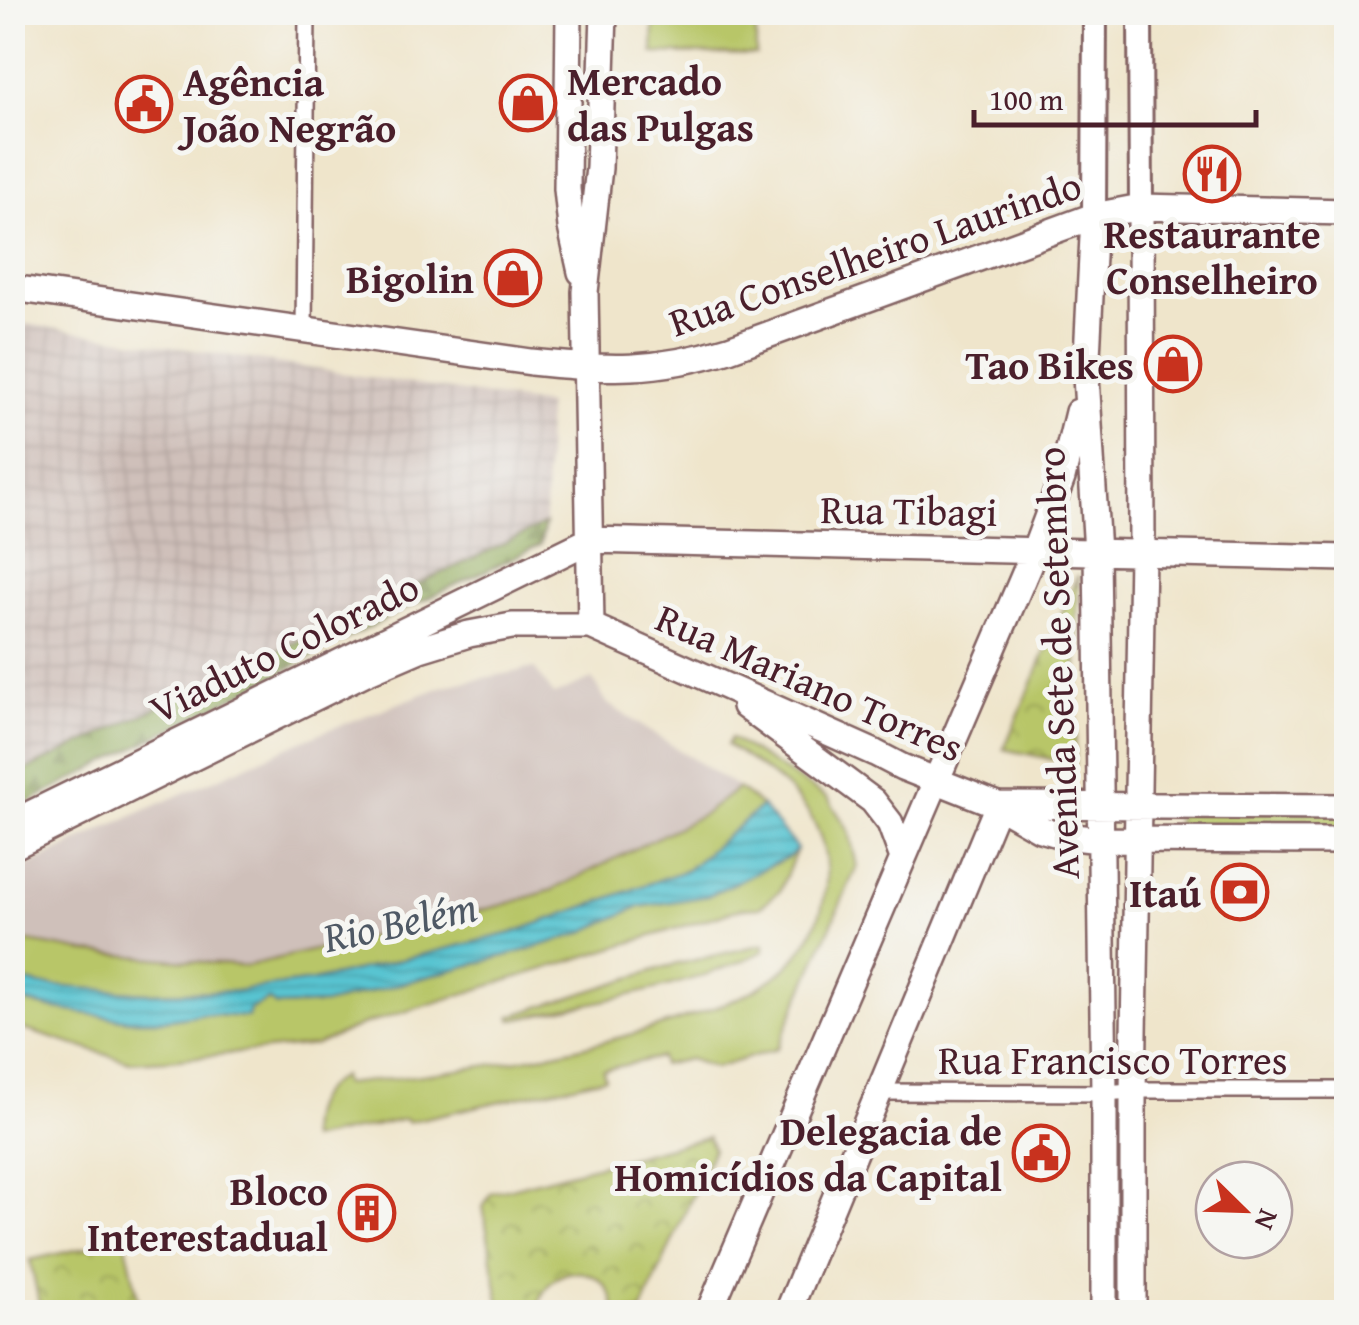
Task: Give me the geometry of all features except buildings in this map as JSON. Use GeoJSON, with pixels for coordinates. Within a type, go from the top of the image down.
{"type":"FeatureCollection","features":[{"type":"Feature","properties":{"kind":"main road"},"geometry":{"type":"LineString","coordinates":[[569,12],[570,227],[586,292]]}},
{"type":"Feature","properties":{"kind":"main road"},"geometry":{"type":"LineString","coordinates":[[592,626],[586,292],[598,168],[604,12]]}},
{"type":"Feature","properties":{"kind":"main road","name":"Avenida Sete de Setembro"},"geometry":{"type":"LineString","coordinates":[[1095,12],[1094,216],[1086,378],[1097,552],[1104,1312]]}},
{"type":"Feature","properties":{"kind":"main road","name":"Avenida Sete de Setembro"},"geometry":{"type":"LineString","coordinates":[[1132,1312],[1142,553],[1140,12]]}},
{"type":"Feature","properties":{"kind":"main road","name":"Rua Conselheiro Laurindo"},"geometry":{"type":"LineString","coordinates":[[12,288],[587,368],[648,367],[704,356],[775,333],[1094,216],[1141,207],[1346,212]]}},
{"type":"Feature","properties":{"kind":"main road"},"geometry":{"type":"LineString","coordinates":[[709,1312],[1035,550],[1062,478],[1086,378]]}},
{"type":"Feature","properties":{"kind":"main road","name":"Rua Tibagi"},"geometry":{"type":"LineString","coordinates":[[590,540],[1346,558]]}},
{"type":"Feature","properties":{"kind":"main road","name":"Viaduto Colorado"},"geometry":{"type":"LineString","coordinates":[[12,847],[174,755],[590,540]]}},
{"type":"Feature","properties":{"kind":"main road","name":"Viaduto Colorado"},"geometry":{"type":"LineString","coordinates":[[12,823],[420,649],[491,629],[543,624],[592,626]]}},
{"type":"Feature","properties":{"kind":"main road","name":"Rua Mariano Torres"},"geometry":{"type":"LineString","coordinates":[[592,626],[998,805],[1040,829],[1100,840],[1346,841]]}},
{"type":"Feature","properties":{"kind":"main road"},"geometry":{"type":"LineString","coordinates":[[703,676],[873,800],[890,823],[903,858]]}},
{"type":"Feature","properties":{"kind":"main road","name":"Rua Mariano Torres"},"geometry":{"type":"LineString","coordinates":[[998,805],[1100,806],[1138,798],[1346,808]]}},
{"type":"Feature","properties":{"kind":"main road"},"geometry":{"type":"LineString","coordinates":[[788,1312],[998,805]]}},
{"type":"Feature","properties":{"kind":"street"},"geometry":{"type":"LineString","coordinates":[[304,330],[307,12]]}},
{"type":"Feature","properties":{"kind":"street","name":"Rua Francisco Torres"},"geometry":{"type":"LineString","coordinates":[[880,1092],[1346,1090]]}},
{"type":"Feature","properties":{"kind":"shaded area"},"geometry":{"type":"Polygon","coordinates":[[[13,322],[547,405],[545,524],[13,776],[13,322]]]}},
{"type":"Feature","properties":{"kind":"shaded area"},"geometry":{"type":"Polygon","coordinates":[[[534,668],[554,695],[592,679],[608,704],[738,788],[704,814],[552,890],[425,932],[227,970],[101,957],[13,936],[12,874],[109,826],[320,733],[444,686],[534,668]]]}},
{"type":"Feature","properties":{"kind":"green space"},"geometry":{"type":"Polygon","coordinates":[[[654,13],[756,13],[756,55],[653,53],[654,13]]]}},
{"type":"Feature","properties":{"kind":"green space"},"geometry":{"type":"Polygon","coordinates":[[[545,524],[540,545],[407,608],[13,810],[13,776],[545,524]]]}},
{"type":"Feature","properties":{"kind":"green space"},"geometry":{"type":"Polygon","coordinates":[[[1078,575],[1075,764],[1004,749],[1078,575]]]}},
{"type":"Feature","properties":{"kind":"green space"},"geometry":{"type":"Polygon","coordinates":[[[731,738],[828,798],[849,831],[857,866],[777,1049],[715,1068],[689,1059],[662,1065],[660,1057],[603,1070],[605,1078],[309,1140],[309,1120],[315,1103],[342,1076],[343,1084],[432,1074],[608,1041],[729,1002],[782,971],[806,943],[817,921],[826,885],[826,859],[821,837],[799,801],[766,771],[727,745],[731,738]]]}},
{"type":"Feature","properties":{"kind":"green space"},"geometry":{"type":"Polygon","coordinates":[[[738,788],[762,806],[687,870],[512,933],[313,981],[236,991],[145,993],[40,985],[13,979],[13,939],[86,952],[246,966],[503,905],[552,890],[704,814],[738,788]]]}},
{"type":"Feature","properties":{"kind":"green space"},"geometry":{"type":"Polygon","coordinates":[[[1177,810],[1346,811],[1346,838],[1177,837],[1177,810]]]}},
{"type":"Feature","properties":{"kind":"green space"},"geometry":{"type":"Polygon","coordinates":[[[797,849],[780,891],[760,907],[743,908],[362,1025],[316,1045],[130,1062],[13,1026],[12,999],[129,1020],[201,1014],[247,1017],[250,1009],[269,1000],[276,1006],[325,1004],[578,934],[638,907],[707,896],[797,849]]]}},
{"type":"Feature","properties":{"kind":"green space"},"geometry":{"type":"Polygon","coordinates":[[[764,944],[764,951],[704,975],[641,993],[512,1020],[511,1016],[665,967],[764,944]]]}},
{"type":"Feature","properties":{"kind":"green space"},"geometry":{"type":"Polygon","coordinates":[[[708,1137],[713,1149],[641,1312],[615,1312],[611,1295],[602,1282],[576,1272],[551,1282],[542,1295],[538,1312],[501,1312],[483,1207],[491,1193],[708,1137]]]}},
{"type":"Feature","properties":{"kind":"green space"},"geometry":{"type":"Polygon","coordinates":[[[125,1239],[141,1312],[41,1312],[30,1260],[125,1239]]]}},
{"type":"Feature","properties":{"kind":"water"},"geometry":{"type":"Polygon","coordinates":[[[762,806],[797,849],[707,896],[638,907],[579,934],[325,1004],[276,1006],[268,1000],[250,1009],[248,1017],[201,1014],[129,1020],[13,999],[13,979],[40,985],[145,993],[236,991],[313,981],[512,933],[687,870],[762,806]]]}},
{"type":"Feature","properties":{"kind":"place","name":"Mercado das Pulgas"},"geometry":{"type":"Point","coordinates":[528,103]}},
{"type":"Feature","properties":{"kind":"place","name":"Agência João Negrão"},"geometry":{"type":"Point","coordinates":[144,104]}},
{"type":"Feature","properties":{"kind":"place","name":"Restaurante Conselheiro"},"geometry":{"type":"Point","coordinates":[1212,174]}},
{"type":"Feature","properties":{"kind":"place","name":"Bigolin"},"geometry":{"type":"Point","coordinates":[513,278]}},
{"type":"Feature","properties":{"kind":"place","name":"Tao Bikes"},"geometry":{"type":"Point","coordinates":[1173,364]}},
{"type":"Feature","properties":{"kind":"place","name":"Itaú"},"geometry":{"type":"Point","coordinates":[1240,892]}},
{"type":"Feature","properties":{"kind":"place","name":"Delegacia de Homicídios da Capital"},"geometry":{"type":"Point","coordinates":[1041,1153]}},
{"type":"Feature","properties":{"kind":"place","name":"Bloco Interestadual"},"geometry":{"type":"Point","coordinates":[367,1213]}},
{"type":"Feature","properties":{"kind":"water label","name":"Rio Belém"},"geometry":{"type":"Point","coordinates":[400,921]}}]}
